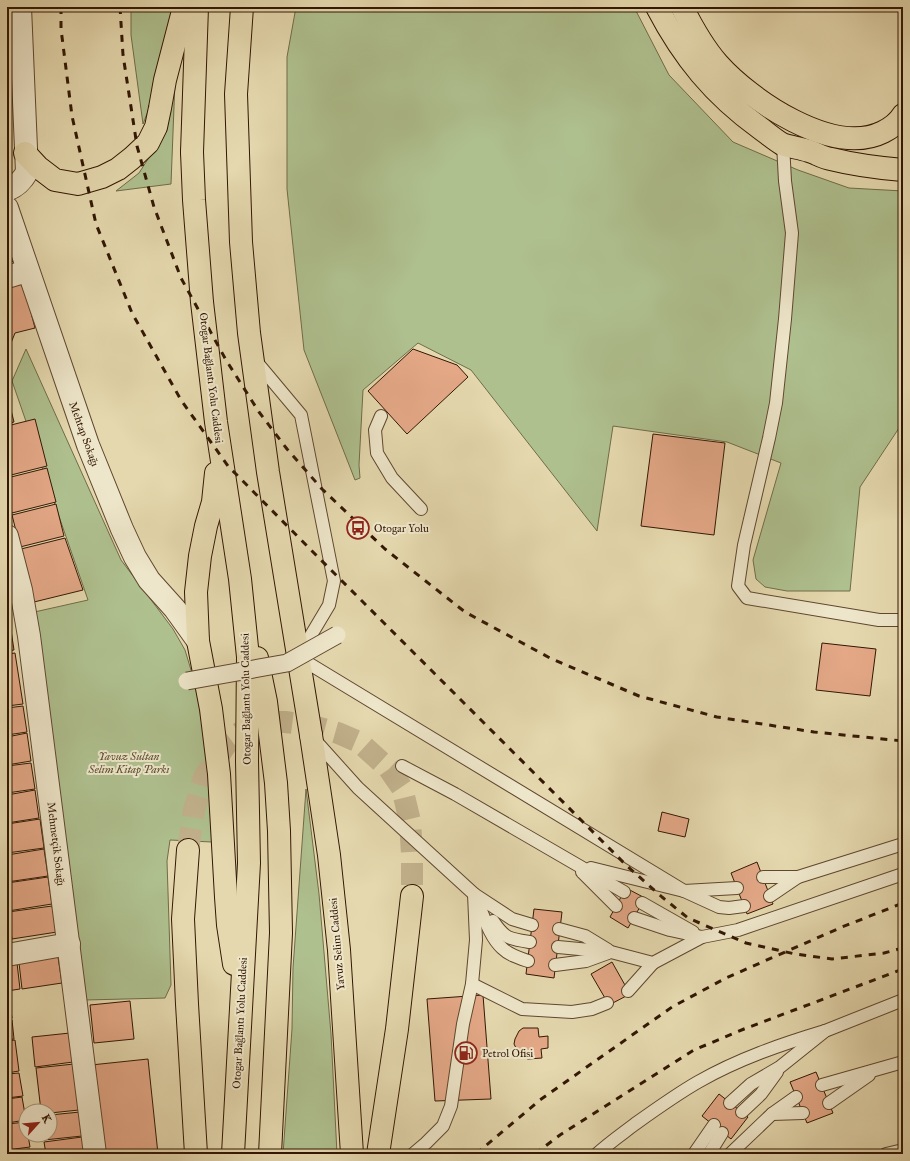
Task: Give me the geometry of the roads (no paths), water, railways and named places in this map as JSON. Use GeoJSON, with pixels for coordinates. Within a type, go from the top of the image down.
{"type":"FeatureCollection","features":[{"type":"Feature","properties":{"kind":"main road"},"geometry":{"type":"LineString","coordinates":[[26,153],[38,167],[55,180],[78,184],[102,177],[118,169],[132,158],[148,143],[156,127],[165,80],[184,7]]}},
{"type":"Feature","properties":{"kind":"main road","name":"Otogar Bağlantı Yolu Caddesi"},"geometry":{"type":"LineString","coordinates":[[197,7],[192,152],[202,302],[216,422],[240,578],[248,657],[247,761],[249,863],[233,1154]]}},
{"type":"Feature","properties":{"kind":"main road","name":"Yavuz Selim Caddesi"},"geometry":{"type":"LineString","coordinates":[[242,7],[236,94],[241,242],[252,356],[268,472],[330,855],[339,958],[352,1154]]}},
{"type":"Feature","properties":{"kind":"main road"},"geometry":{"type":"LineString","coordinates":[[657,7],[668,29],[681,48],[698,71],[717,92],[733,108],[783,144],[811,151],[830,159],[878,168],[903,170]]}},
{"type":"Feature","properties":{"kind":"main road"},"geometry":{"type":"LineString","coordinates":[[682,7],[703,43],[717,63],[732,79],[786,117],[809,128],[830,135],[849,139],[862,139],[873,137],[892,128],[903,115]]}},
{"type":"Feature","properties":{"kind":"main road"},"geometry":{"type":"LineString","coordinates":[[783,144],[786,117]]}},
{"type":"Feature","properties":{"kind":"main road"},"geometry":{"type":"LineString","coordinates":[[216,422],[216,476],[200,556],[196,592],[198,640],[211,709],[219,774],[228,925],[241,1005]]}},
{"type":"Feature","properties":{"kind":"main road"},"geometry":{"type":"LineString","coordinates":[[240,578],[266,702],[276,783],[279,831],[281,933],[270,1154]]}},
{"type":"Feature","properties":{"kind":"main road"},"geometry":{"type":"LineString","coordinates":[[188,850],[183,918],[196,1154]]}},
{"type":"Feature","properties":{"kind":"main road"},"geometry":{"type":"LineString","coordinates":[[378,1154],[397,1029],[412,896]]}},
{"type":"Feature","properties":{"kind":"street"},"geometry":{"type":"LineString","coordinates":[[7,190],[22,181],[27,172],[20,7]]}},
{"type":"Feature","properties":{"kind":"street","name":"Mehtap Sokağı"},"geometry":{"type":"LineString","coordinates":[[7,208],[27,271],[88,445],[122,529],[135,557],[149,580],[175,609],[198,640]]}},
{"type":"Feature","properties":{"kind":"street"},"geometry":{"type":"LineString","coordinates":[[7,277],[27,271]]}},
{"type":"Feature","properties":{"kind":"street","name":"Mehmetçik Sokağı"},"geometry":{"type":"LineString","coordinates":[[7,536],[14,591],[29,636],[95,1154]]}},
{"type":"Feature","properties":{"kind":"street"},"geometry":{"type":"LineString","coordinates":[[187,681],[287,662],[337,635]]}},
{"type":"Feature","properties":{"kind":"street"},"geometry":{"type":"LineString","coordinates":[[7,955],[69,944]]}},
{"type":"Feature","properties":{"kind":"lane"},"geometry":{"type":"LineString","coordinates":[[783,144],[785,181],[792,233],[785,319],[776,403],[770,438],[744,545],[738,586],[747,598],[879,620],[903,620]]}},
{"type":"Feature","properties":{"kind":"lane"},"geometry":{"type":"LineString","coordinates":[[252,356],[301,415],[334,581],[329,605],[298,657],[684,891],[719,907],[729,908],[744,906]]}},
{"type":"Feature","properties":{"kind":"lane"},"geometry":{"type":"LineString","coordinates":[[381,416],[375,430],[377,453],[392,478],[421,509]]}},
{"type":"Feature","properties":{"kind":"lane"},"geometry":{"type":"LineString","coordinates":[[311,735],[358,788],[474,894],[512,919],[532,925]]}},
{"type":"Feature","properties":{"kind":"lane"},"geometry":{"type":"LineString","coordinates":[[402,766],[455,794],[624,892]]}},
{"type":"Feature","properties":{"kind":"lane"},"geometry":{"type":"LineString","coordinates":[[770,896],[798,877],[903,844]]}},
{"type":"Feature","properties":{"kind":"lane"},"geometry":{"type":"LineString","coordinates":[[573,863],[684,891],[737,888]]}},
{"type":"Feature","properties":{"kind":"lane"},"geometry":{"type":"LineString","coordinates":[[573,863],[616,906]]}},
{"type":"Feature","properties":{"kind":"lane"},"geometry":{"type":"LineString","coordinates":[[628,991],[653,963],[702,937],[738,930],[903,874]]}},
{"type":"Feature","properties":{"kind":"lane"},"geometry":{"type":"LineString","coordinates":[[763,877],[798,877]]}},
{"type":"Feature","properties":{"kind":"lane"},"geometry":{"type":"LineString","coordinates":[[474,894],[502,933],[512,939],[530,942]]}},
{"type":"Feature","properties":{"kind":"lane"},"geometry":{"type":"LineString","coordinates":[[474,894],[492,934],[501,948],[513,956],[528,961]]}},
{"type":"Feature","properties":{"kind":"lane"},"geometry":{"type":"LineString","coordinates":[[413,1154],[443,1126],[451,1106],[463,1024],[472,984],[476,940],[474,894]]}},
{"type":"Feature","properties":{"kind":"lane"},"geometry":{"type":"LineString","coordinates":[[642,903],[702,937]]}},
{"type":"Feature","properties":{"kind":"lane"},"geometry":{"type":"LineString","coordinates":[[634,918],[670,930],[702,937]]}},
{"type":"Feature","properties":{"kind":"lane"},"geometry":{"type":"LineString","coordinates":[[560,929],[585,936],[611,952]]}},
{"type":"Feature","properties":{"kind":"lane"},"geometry":{"type":"LineString","coordinates":[[558,947],[611,952],[653,963]]}},
{"type":"Feature","properties":{"kind":"lane"},"geometry":{"type":"LineString","coordinates":[[555,965],[586,961],[611,952]]}},
{"type":"Feature","properties":{"kind":"lane"},"geometry":{"type":"LineString","coordinates":[[472,984],[522,1009],[572,1012],[592,1009],[608,1003]]}},
{"type":"Feature","properties":{"kind":"lane"},"geometry":{"type":"LineString","coordinates":[[597,1154],[604,1151],[649,1114],[699,1082],[782,1044],[825,1031],[903,1000]]}},
{"type":"Feature","properties":{"kind":"lane"},"geometry":{"type":"LineString","coordinates":[[730,1103],[751,1084],[780,1067],[825,1031]]}},
{"type":"Feature","properties":{"kind":"lane"},"geometry":{"type":"LineString","coordinates":[[822,1085],[903,1062]]}},
{"type":"Feature","properties":{"kind":"lane"},"geometry":{"type":"LineString","coordinates":[[742,1112],[761,1094],[780,1067]]}},
{"type":"Feature","properties":{"kind":"lane"},"geometry":{"type":"LineString","coordinates":[[829,1103],[876,1070]]}},
{"type":"Feature","properties":{"kind":"lane"},"geometry":{"type":"LineString","coordinates":[[730,1154],[772,1114],[796,1097]]}},
{"type":"Feature","properties":{"kind":"lane"},"geometry":{"type":"LineString","coordinates":[[772,1114],[803,1113]]}},
{"type":"Feature","properties":{"kind":"lane"},"geometry":{"type":"LineString","coordinates":[[694,1154],[718,1129],[709,1154]]}},
{"type":"Feature","properties":{"kind":"lane"},"geometry":{"type":"LineString","coordinates":[[886,1154],[903,1150]]}},
{"type":"Feature","properties":{"kind":"lane"},"geometry":{"type":"LineString","coordinates":[[588,1154],[604,1151]]}},
{"type":"Feature","properties":{"kind":"tunnel"},"geometry":{"type":"LineString","coordinates":[[188,850],[194,810],[204,777],[228,742],[241,732],[268,722],[285,722],[309,725],[338,733],[359,742],[389,769],[402,788],[410,821],[412,896]]}},
{"type":"Feature","properties":{"kind":"railway"},"geometry":{"type":"LineString","coordinates":[[61,7],[61,29],[72,116],[96,224],[132,313],[181,400],[228,466],[627,866],[688,918],[746,943],[795,954],[832,959],[884,953],[903,948]]}},
{"type":"Feature","properties":{"kind":"railway"},"geometry":{"type":"LineString","coordinates":[[120,7],[123,55],[137,146],[154,207],[181,278],[226,360],[259,412],[287,449],[322,489],[385,549],[465,612],[550,658],[639,696],[717,717],[814,732],[903,741]]}},
{"type":"Feature","properties":{"kind":"railway"},"geometry":{"type":"LineString","coordinates":[[476,1154],[540,1100],[672,1007],[726,978],[842,927],[903,903]]}},
{"type":"Feature","properties":{"kind":"railway"},"geometry":{"type":"LineString","coordinates":[[535,1154],[560,1135],[694,1050],[744,1029],[903,969]]}},
{"type":"Feature","properties":{"kind":"place","name":"Otogar Yolu"},"geometry":{"type":"Point","coordinates":[358,528]}},
{"type":"Feature","properties":{"kind":"place","name":"Petrol Ofisi"},"geometry":{"type":"Point","coordinates":[466,1053]}},
{"type":"Feature","properties":{"kind":"park label","name":"Yavuz Sultan Selim Kitap Parkı"},"geometry":{"type":"Point","coordinates":[129,762]}}]}
